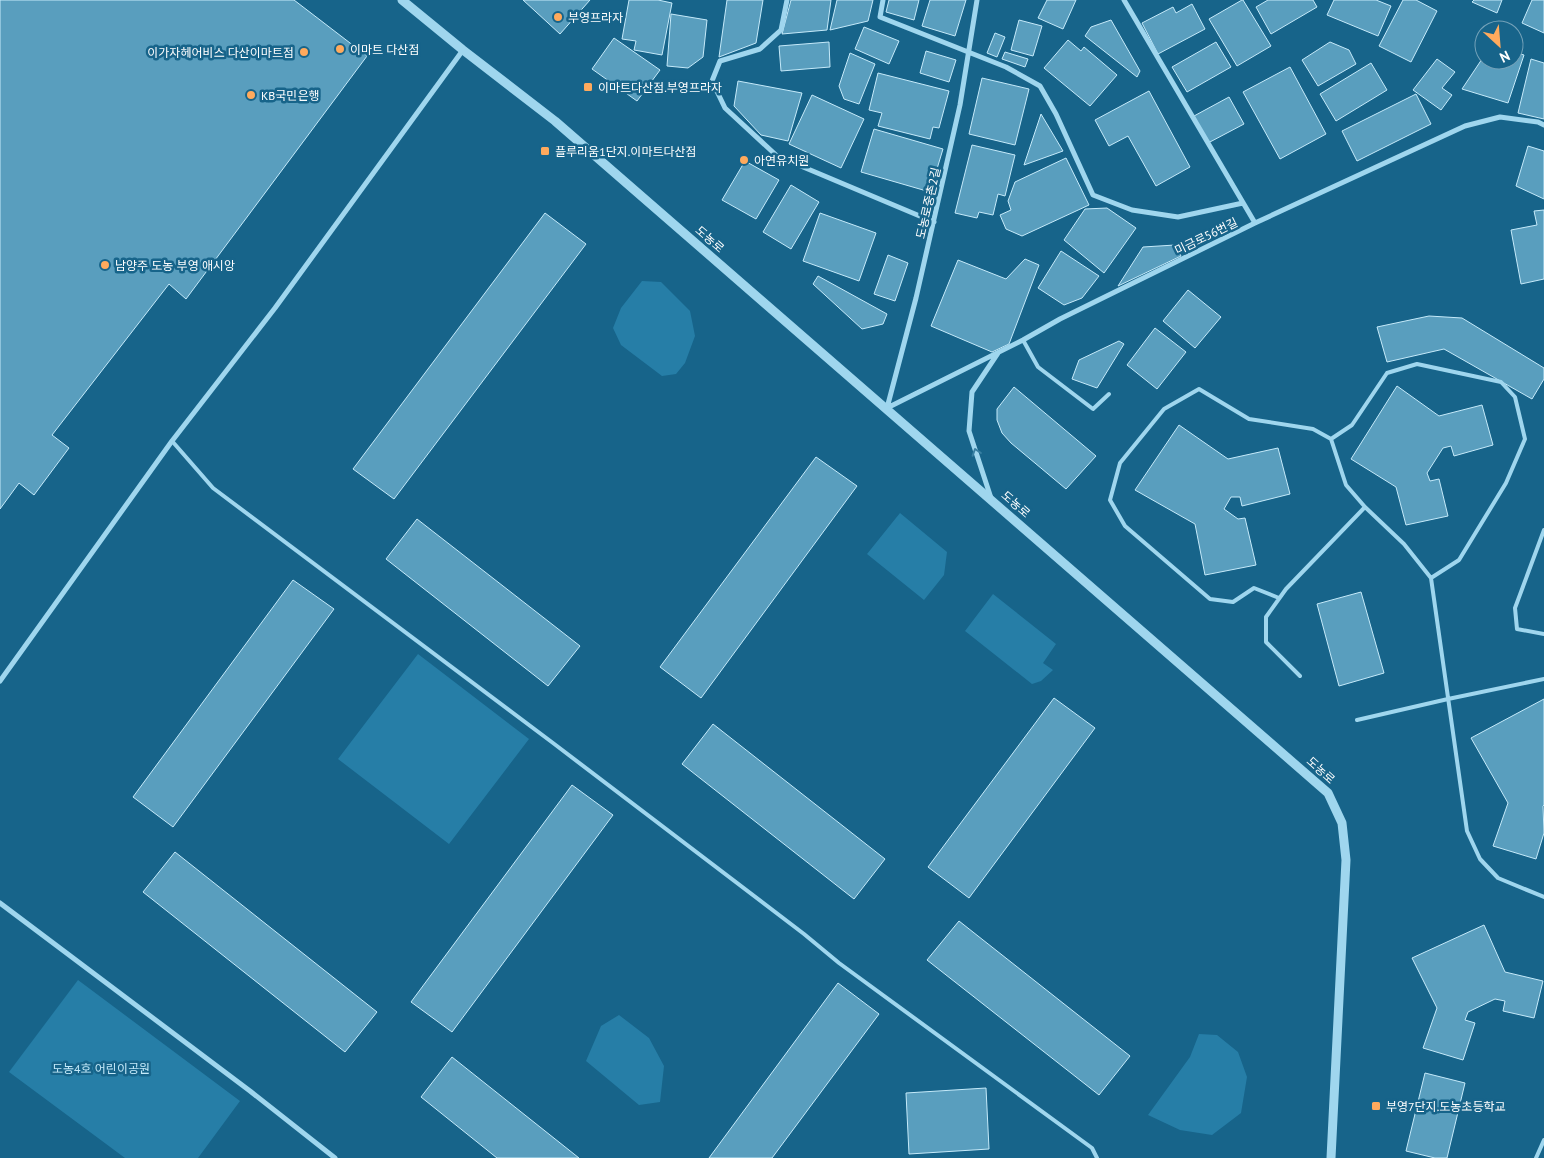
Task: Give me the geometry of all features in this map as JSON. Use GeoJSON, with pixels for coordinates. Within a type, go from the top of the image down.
{"type":"FeatureCollection","features":[{"type":"Feature","properties":{"kind":"street","name":"도농로"},"geometry":{"type":"LineString","coordinates":[[402,0],[555,121],[991,498],[1328,793],[1342,823],[1346,860],[1330,1158]]}},
{"type":"Feature","properties":{"kind":"street"},"geometry":{"type":"LineString","coordinates":[[787,0],[781,30],[760,50],[720,61],[712,81],[725,108],[777,156],[934,222]]}},
{"type":"Feature","properties":{"kind":"street"},"geometry":{"type":"LineString","coordinates":[[883,0],[880,17],[1006,67],[1040,86],[1056,114],[1093,195],[1132,210],[1178,217],[1243,203]]}},
{"type":"Feature","properties":{"kind":"street","name":"도농로중촌2길"},"geometry":{"type":"LineString","coordinates":[[887,408],[912,316],[960,105],[977,0]]}},
{"type":"Feature","properties":{"kind":"street"},"geometry":{"type":"LineString","coordinates":[[1124,0],[1255,223]]}},
{"type":"Feature","properties":{"kind":"street"},"geometry":{"type":"LineString","coordinates":[[0,681],[172,440],[275,308],[463,50]]}},
{"type":"Feature","properties":{"kind":"street","name":"미금로56번길"},"geometry":{"type":"LineString","coordinates":[[887,408],[1023,340],[1060,319],[1255,223],[1465,126],[1500,117],[1538,122],[1544,125]]}},
{"type":"Feature","properties":{"kind":"street"},"geometry":{"type":"LineString","coordinates":[[991,498],[969,431],[972,392],[998,352]]}},
{"type":"Feature","properties":{"kind":"street"},"geometry":{"type":"LineString","coordinates":[[0,903],[250,1091],[335,1158]]}},
{"type":"Feature","properties":{"kind":"lane"},"geometry":{"type":"LineString","coordinates":[[1023,340],[1038,366],[1093,408],[1109,394]]}},
{"type":"Feature","properties":{"kind":"lane"},"geometry":{"type":"LineString","coordinates":[[1331,439],[1352,425],[1387,373],[1417,364],[1501,382],[1515,397],[1525,439],[1506,483],[1459,560],[1431,578]]}},
{"type":"Feature","properties":{"kind":"lane"},"geometry":{"type":"LineString","coordinates":[[1279,598],[1254,588],[1233,602],[1210,599],[1125,526],[1110,500],[1120,463],[1164,409],[1199,389],[1249,420],[1313,429],[1331,439],[1346,485],[1364,507],[1404,544],[1431,578],[1468,831],[1480,859],[1498,878],[1544,896]]}},
{"type":"Feature","properties":{"kind":"lane"},"geometry":{"type":"LineString","coordinates":[[172,440],[213,488],[797,928],[839,963],[1092,1148],[1097,1158]]}},
{"type":"Feature","properties":{"kind":"lane"},"geometry":{"type":"LineString","coordinates":[[1300,676],[1266,642],[1266,617],[1286,589],[1364,507]]}},
{"type":"Feature","properties":{"kind":"lane"},"geometry":{"type":"LineString","coordinates":[[1544,530],[1515,608],[1517,629],[1544,634]]}},
{"type":"Feature","properties":{"kind":"lane"},"geometry":{"type":"LineString","coordinates":[[1357,720],[1544,679]]}},
{"type":"Feature","properties":{"kind":"lane"},"geometry":{"type":"LineString","coordinates":[[1536,1158],[1544,1140]]}},
{"type":"Feature","properties":{"kind":"green space"},"geometry":{"type":"Polygon","coordinates":[[[642,281],[661,282],[690,311],[695,336],[685,363],[676,374],[662,376],[621,345],[613,328],[621,308],[642,281]]]}},
{"type":"Feature","properties":{"kind":"green space"},"geometry":{"type":"Polygon","coordinates":[[[900,513],[947,552],[944,575],[924,600],[867,554],[900,513]]]}},
{"type":"Feature","properties":{"kind":"green space"},"geometry":{"type":"Polygon","coordinates":[[[993,594],[1056,644],[1043,663],[1053,670],[1041,681],[1032,684],[965,631],[993,594]]]}},
{"type":"Feature","properties":{"kind":"green space"},"geometry":{"type":"Polygon","coordinates":[[[418,654],[529,739],[449,844],[338,759],[418,654]]]}},
{"type":"Feature","properties":{"kind":"green space","name":"도농4호 어린이공원"},"geometry":{"type":"Polygon","coordinates":[[[78,980],[240,1101],[198,1158],[125,1158],[9,1072],[78,980]]]}},
{"type":"Feature","properties":{"kind":"green space"},"geometry":{"type":"Polygon","coordinates":[[[619,1015],[649,1038],[664,1066],[660,1102],[639,1105],[586,1061],[601,1026],[619,1015]]]}},
{"type":"Feature","properties":{"kind":"green space"},"geometry":{"type":"Polygon","coordinates":[[[1199,1034],[1217,1035],[1238,1052],[1247,1077],[1241,1113],[1212,1135],[1180,1130],[1148,1115],[1190,1057],[1199,1034]]]}},
{"type":"Feature","properties":{"kind":"building","name":"남양주 도농 부영 애시앙"},"geometry":{"type":"Polygon","coordinates":[[[0,0],[294,0],[367,56],[186,299],[169,284],[52,435],[69,448],[34,495],[19,483],[0,509],[0,0]]]}},
{"type":"Feature","properties":{"kind":"building","name":"부영프라자"},"geometry":{"type":"Polygon","coordinates":[[[523,0],[590,0],[560,34],[523,0]]]}},
{"type":"Feature","properties":{"kind":"building"},"geometry":{"type":"Polygon","coordinates":[[[629,0],[658,0],[672,3],[662,55],[634,50],[636,41],[622,39],[629,0]]]}},
{"type":"Feature","properties":{"kind":"building"},"geometry":{"type":"Polygon","coordinates":[[[727,0],[763,0],[756,43],[719,57],[727,0]]]}},
{"type":"Feature","properties":{"kind":"building"},"geometry":{"type":"Polygon","coordinates":[[[791,0],[831,0],[827,30],[782,34],[791,0]]]}},
{"type":"Feature","properties":{"kind":"building"},"geometry":{"type":"Polygon","coordinates":[[[837,0],[873,0],[868,21],[830,30],[837,0]]]}},
{"type":"Feature","properties":{"kind":"building"},"geometry":{"type":"Polygon","coordinates":[[[889,0],[919,0],[914,20],[886,12],[889,0]]]}},
{"type":"Feature","properties":{"kind":"building"},"geometry":{"type":"Polygon","coordinates":[[[930,0],[966,0],[955,36],[922,26],[930,0]]]}},
{"type":"Feature","properties":{"kind":"building"},"geometry":{"type":"Polygon","coordinates":[[[1047,0],[1076,0],[1063,29],[1038,18],[1047,0]]]}},
{"type":"Feature","properties":{"kind":"building"},"geometry":{"type":"Polygon","coordinates":[[[1242,0],[1271,46],[1237,66],[1209,19],[1242,0]]]}},
{"type":"Feature","properties":{"kind":"building"},"geometry":{"type":"Polygon","coordinates":[[[1268,0],[1313,0],[1317,7],[1271,34],[1256,7],[1268,0]]]}},
{"type":"Feature","properties":{"kind":"building"},"geometry":{"type":"Polygon","coordinates":[[[1334,0],[1376,0],[1391,6],[1378,36],[1327,15],[1334,0]]]}},
{"type":"Feature","properties":{"kind":"building"},"geometry":{"type":"Polygon","coordinates":[[[1403,0],[1416,0],[1437,11],[1411,62],[1379,46],[1403,0]]]}},
{"type":"Feature","properties":{"kind":"building"},"geometry":{"type":"Polygon","coordinates":[[[1474,0],[1502,0],[1497,13],[1472,2],[1474,0]]]}},
{"type":"Feature","properties":{"kind":"building"},"geometry":{"type":"Polygon","coordinates":[[[1532,0],[1544,0],[1544,33],[1524,24],[1523,20],[1532,0]]]}},
{"type":"Feature","properties":{"kind":"building"},"geometry":{"type":"Polygon","coordinates":[[[1192,4],[1205,29],[1158,54],[1142,23],[1173,7],[1176,13],[1192,4]]]}},
{"type":"Feature","properties":{"kind":"building"},"geometry":{"type":"Polygon","coordinates":[[[671,14],[707,20],[703,57],[688,68],[667,66],[671,14]]]}},
{"type":"Feature","properties":{"kind":"building"},"geometry":{"type":"Polygon","coordinates":[[[1019,20],[1042,26],[1033,56],[1011,50],[1019,20]]]}},
{"type":"Feature","properties":{"kind":"building"},"geometry":{"type":"Polygon","coordinates":[[[1111,20],[1140,71],[1137,77],[1085,36],[1091,27],[1111,20]]]}},
{"type":"Feature","properties":{"kind":"building"},"geometry":{"type":"Polygon","coordinates":[[[864,27],[899,41],[889,64],[855,49],[864,27]]]}},
{"type":"Feature","properties":{"kind":"building"},"geometry":{"type":"Polygon","coordinates":[[[995,33],[1005,37],[997,57],[987,53],[995,33]]]}},
{"type":"Feature","properties":{"kind":"building"},"geometry":{"type":"Polygon","coordinates":[[[614,38],[660,70],[637,101],[592,69],[614,38]]]}},
{"type":"Feature","properties":{"kind":"building"},"geometry":{"type":"Polygon","coordinates":[[[1068,40],[1081,51],[1084,47],[1117,75],[1090,106],[1044,68],[1068,40]]]}},
{"type":"Feature","properties":{"kind":"building"},"geometry":{"type":"Polygon","coordinates":[[[829,42],[830,67],[781,71],[779,46],[829,42]]]}},
{"type":"Feature","properties":{"kind":"building"},"geometry":{"type":"Polygon","coordinates":[[[1216,42],[1231,67],[1187,92],[1172,67],[1216,42]]]}},
{"type":"Feature","properties":{"kind":"building"},"geometry":{"type":"Polygon","coordinates":[[[1330,42],[1349,50],[1356,64],[1318,86],[1302,60],[1330,42]]]}},
{"type":"Feature","properties":{"kind":"building"},"geometry":{"type":"Polygon","coordinates":[[[926,51],[956,60],[949,82],[920,73],[926,51]]]}},
{"type":"Feature","properties":{"kind":"building"},"geometry":{"type":"Polygon","coordinates":[[[1005,52],[1028,59],[1025,67],[1002,59],[1005,52]]]}},
{"type":"Feature","properties":{"kind":"building"},"geometry":{"type":"Polygon","coordinates":[[[850,53],[875,64],[859,104],[844,99],[839,86],[850,53]]]}},
{"type":"Feature","properties":{"kind":"building"},"geometry":{"type":"Polygon","coordinates":[[[1437,59],[1455,72],[1442,88],[1452,95],[1441,110],[1413,90],[1437,59]]]}},
{"type":"Feature","properties":{"kind":"building"},"geometry":{"type":"Polygon","coordinates":[[[1531,59],[1544,63],[1544,119],[1518,113],[1531,59]]]}},
{"type":"Feature","properties":{"kind":"building"},"geometry":{"type":"Polygon","coordinates":[[[1371,63],[1387,90],[1336,121],[1320,94],[1371,63]]]}},
{"type":"Feature","properties":{"kind":"building"},"geometry":{"type":"Polygon","coordinates":[[[1290,67],[1326,134],[1280,159],[1243,92],[1290,67]]]}},
{"type":"Feature","properties":{"kind":"building"},"geometry":{"type":"Polygon","coordinates":[[[1475,70],[1519,70],[1508,103],[1462,89],[1475,70]]]}},
{"type":"Feature","properties":{"kind":"building"},"geometry":{"type":"Polygon","coordinates":[[[878,73],[949,91],[939,128],[933,127],[930,139],[878,126],[882,113],[869,110],[878,73]]]}},
{"type":"Feature","properties":{"kind":"building"},"geometry":{"type":"Polygon","coordinates":[[[982,78],[1029,89],[1015,145],[969,134],[982,78]]]}},
{"type":"Feature","properties":{"kind":"building"},"geometry":{"type":"Polygon","coordinates":[[[738,81],[802,93],[788,141],[761,135],[734,106],[738,81]]]}},
{"type":"Feature","properties":{"kind":"building"},"geometry":{"type":"Polygon","coordinates":[[[1149,91],[1190,167],[1156,186],[1128,136],[1109,146],[1095,120],[1149,91]]]}},
{"type":"Feature","properties":{"kind":"building"},"geometry":{"type":"Polygon","coordinates":[[[1416,94],[1431,124],[1357,161],[1342,131],[1416,94]]]}},
{"type":"Feature","properties":{"kind":"building"},"geometry":{"type":"Polygon","coordinates":[[[812,95],[864,119],[841,168],[789,144],[812,95]]]}},
{"type":"Feature","properties":{"kind":"building"},"geometry":{"type":"Polygon","coordinates":[[[1229,97],[1244,124],[1208,143],[1194,116],[1229,97]]]}},
{"type":"Feature","properties":{"kind":"building"},"geometry":{"type":"Polygon","coordinates":[[[1041,114],[1063,151],[1024,165],[1041,114]]]}},
{"type":"Feature","properties":{"kind":"building"},"geometry":{"type":"Polygon","coordinates":[[[874,129],[943,149],[930,192],[861,172],[874,129]]]}},
{"type":"Feature","properties":{"kind":"building"},"geometry":{"type":"Polygon","coordinates":[[[972,145],[1015,155],[1005,196],[998,194],[993,215],[979,212],[977,218],[955,213],[972,145]]]}},
{"type":"Feature","properties":{"kind":"building"},"geometry":{"type":"Polygon","coordinates":[[[1528,146],[1544,151],[1544,199],[1516,186],[1528,146]]]}},
{"type":"Feature","properties":{"kind":"building"},"geometry":{"type":"Polygon","coordinates":[[[1066,158],[1089,205],[1022,236],[1006,229],[1000,215],[1011,210],[1008,201],[1015,182],[1066,158]]]}},
{"type":"Feature","properties":{"kind":"building"},"geometry":{"type":"Polygon","coordinates":[[[745,161],[779,180],[756,219],[722,200],[745,161]]]}},
{"type":"Feature","properties":{"kind":"building"},"geometry":{"type":"Polygon","coordinates":[[[791,185],[819,202],[791,249],[763,232],[791,185]]]}},
{"type":"Feature","properties":{"kind":"building"},"geometry":{"type":"Polygon","coordinates":[[[1107,208],[1136,228],[1104,273],[1064,240],[1085,209],[1107,208]]]}},
{"type":"Feature","properties":{"kind":"building"},"geometry":{"type":"Polygon","coordinates":[[[1544,210],[1544,279],[1521,284],[1511,230],[1537,225],[1534,211],[1544,210]]]}},
{"type":"Feature","properties":{"kind":"building"},"geometry":{"type":"Polygon","coordinates":[[[545,213],[586,244],[394,499],[353,469],[545,213]]]}},
{"type":"Feature","properties":{"kind":"building"},"geometry":{"type":"Polygon","coordinates":[[[820,213],[876,233],[859,281],[803,261],[820,213]]]}},
{"type":"Feature","properties":{"kind":"building"},"geometry":{"type":"Polygon","coordinates":[[[1175,245],[1181,256],[1118,286],[1143,247],[1175,245]]]}},
{"type":"Feature","properties":{"kind":"building"},"geometry":{"type":"Polygon","coordinates":[[[1061,251],[1099,276],[1082,298],[1064,305],[1038,288],[1061,251]]]}},
{"type":"Feature","properties":{"kind":"building"},"geometry":{"type":"Polygon","coordinates":[[[888,255],[908,263],[895,301],[874,294],[888,255]]]}},
{"type":"Feature","properties":{"kind":"building"},"geometry":{"type":"Polygon","coordinates":[[[1025,259],[1039,265],[1009,344],[992,352],[931,326],[958,260],[1006,279],[1025,259]]]}},
{"type":"Feature","properties":{"kind":"building"},"geometry":{"type":"Polygon","coordinates":[[[818,276],[887,314],[883,324],[862,329],[813,284],[818,276]]]}},
{"type":"Feature","properties":{"kind":"building"},"geometry":{"type":"Polygon","coordinates":[[[1188,290],[1221,317],[1195,348],[1163,321],[1188,290]]]}},
{"type":"Feature","properties":{"kind":"building"},"geometry":{"type":"Polygon","coordinates":[[[1429,316],[1462,318],[1544,368],[1544,379],[1532,399],[1444,349],[1387,362],[1377,327],[1429,316]]]}},
{"type":"Feature","properties":{"kind":"building"},"geometry":{"type":"Polygon","coordinates":[[[1155,328],[1186,352],[1157,389],[1127,365],[1155,328]]]}},
{"type":"Feature","properties":{"kind":"building"},"geometry":{"type":"Polygon","coordinates":[[[1119,341],[1124,344],[1097,388],[1072,379],[1079,360],[1119,341]]]}},
{"type":"Feature","properties":{"kind":"building"},"geometry":{"type":"Polygon","coordinates":[[[1397,386],[1439,416],[1482,405],[1493,445],[1454,456],[1451,446],[1443,448],[1427,473],[1430,481],[1439,479],[1448,516],[1406,525],[1396,487],[1351,459],[1397,386]]]}},
{"type":"Feature","properties":{"kind":"building"},"geometry":{"type":"Polygon","coordinates":[[[1014,387],[1096,456],[1066,489],[1011,443],[1002,433],[997,420],[997,409],[1014,387]]]}},
{"type":"Feature","properties":{"kind":"building"},"geometry":{"type":"Polygon","coordinates":[[[1179,425],[1228,459],[1278,448],[1290,494],[1242,506],[1240,497],[1231,497],[1224,509],[1238,519],[1245,518],[1256,565],[1205,575],[1195,524],[1135,490],[1179,425]]]}},
{"type":"Feature","properties":{"kind":"building"},"geometry":{"type":"Polygon","coordinates":[[[816,457],[857,486],[701,698],[660,667],[816,457]]]}},
{"type":"Feature","properties":{"kind":"building"},"geometry":{"type":"Polygon","coordinates":[[[417,519],[580,646],[548,686],[386,559],[417,519]]]}},
{"type":"Feature","properties":{"kind":"building"},"geometry":{"type":"Polygon","coordinates":[[[293,580],[334,609],[173,827],[133,797],[293,580]]]}},
{"type":"Feature","properties":{"kind":"building"},"geometry":{"type":"Polygon","coordinates":[[[1361,592],[1384,673],[1339,686],[1317,604],[1361,592]]]}},
{"type":"Feature","properties":{"kind":"building"},"geometry":{"type":"Polygon","coordinates":[[[1054,698],[1095,728],[969,898],[928,867],[1054,698]]]}},
{"type":"Feature","properties":{"kind":"building"},"geometry":{"type":"Polygon","coordinates":[[[1544,699],[1544,833],[1536,859],[1493,846],[1508,803],[1471,738],[1544,699]]]}},
{"type":"Feature","properties":{"kind":"building"},"geometry":{"type":"Polygon","coordinates":[[[713,724],[885,859],[854,899],[682,764],[713,724]]]}},
{"type":"Feature","properties":{"kind":"building"},"geometry":{"type":"Polygon","coordinates":[[[572,785],[613,815],[452,1032],[411,1002],[572,785]]]}},
{"type":"Feature","properties":{"kind":"building"},"geometry":{"type":"Polygon","coordinates":[[[175,852],[377,1012],[345,1052],[143,892],[175,852]]]}},
{"type":"Feature","properties":{"kind":"building"},"geometry":{"type":"Polygon","coordinates":[[[959,921],[1130,1056],[1099,1095],[927,960],[959,921]]]}},
{"type":"Feature","properties":{"kind":"building"},"geometry":{"type":"Polygon","coordinates":[[[1484,925],[1505,972],[1543,981],[1534,1018],[1503,1011],[1505,1001],[1495,999],[1468,1012],[1465,1020],[1475,1023],[1463,1060],[1423,1048],[1437,1008],[1412,958],[1484,925]]]}},
{"type":"Feature","properties":{"kind":"building"},"geometry":{"type":"Polygon","coordinates":[[[838,983],[879,1014],[772,1158],[709,1158],[838,983]]]}},
{"type":"Feature","properties":{"kind":"building"},"geometry":{"type":"Polygon","coordinates":[[[452,1057],[579,1158],[497,1158],[421,1097],[452,1057]]]}},
{"type":"Feature","properties":{"kind":"building"},"geometry":{"type":"Polygon","coordinates":[[[1425,1073],[1465,1083],[1447,1158],[1435,1158],[1406,1151],[1425,1073]]]}},
{"type":"Feature","properties":{"kind":"building"},"geometry":{"type":"Polygon","coordinates":[[[986,1088],[989,1149],[909,1154],[906,1093],[986,1088]]]}},
{"type":"Feature","properties":{"kind":"place","name":"부영프라자"},"geometry":{"type":"Point","coordinates":[558,17]}},
{"type":"Feature","properties":{"kind":"place","name":"이마트 다산점"},"geometry":{"type":"Point","coordinates":[340,49]}},
{"type":"Feature","properties":{"kind":"place","name":"이가자헤어비스 다산이마트점"},"geometry":{"type":"Point","coordinates":[304,52]}},
{"type":"Feature","properties":{"kind":"place","name":"이마트다산점.부영프라자"},"geometry":{"type":"Point","coordinates":[588,87]}},
{"type":"Feature","properties":{"kind":"place","name":"KB국민은행"},"geometry":{"type":"Point","coordinates":[251,95]}},
{"type":"Feature","properties":{"kind":"place","name":"플루리움1단지.이마트다산점"},"geometry":{"type":"Point","coordinates":[545,151]}},
{"type":"Feature","properties":{"kind":"place","name":"아연유치원"},"geometry":{"type":"Point","coordinates":[744,160]}},
{"type":"Feature","properties":{"kind":"place","name":"남양주 도농 부영 애시앙"},"geometry":{"type":"Point","coordinates":[105,265]}},
{"type":"Feature","properties":{"kind":"place","name":"부영7단지.도농초등학교"},"geometry":{"type":"Point","coordinates":[1376,1106]}}]}
